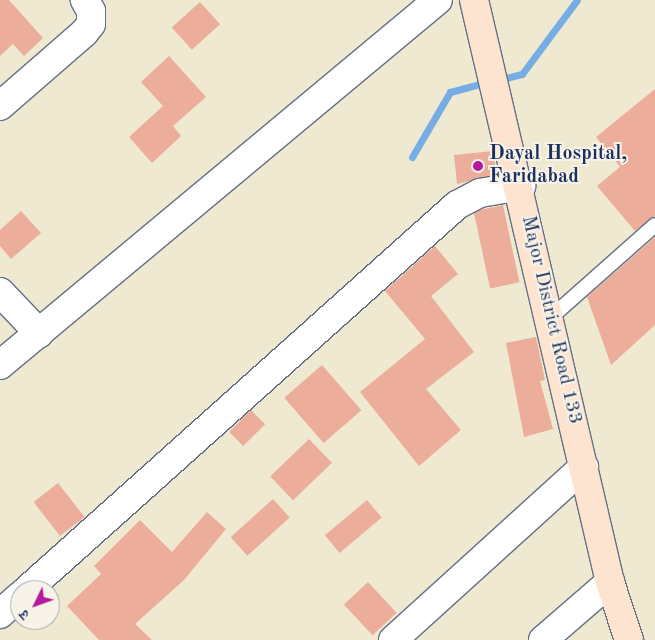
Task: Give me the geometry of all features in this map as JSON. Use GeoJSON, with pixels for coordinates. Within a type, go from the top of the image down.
{"type":"FeatureCollection","features":[{"type":"Feature","properties":{"kind":"main road","name":"Major District Road 133"},"geometry":{"type":"LineString","coordinates":[[474,0],[520,186],[610,582],[629,640]]}},
{"type":"Feature","properties":{"kind":"street"},"geometry":{"type":"LineString","coordinates":[[0,106],[84,34],[91,24],[91,11],[85,0]]}},
{"type":"Feature","properties":{"kind":"street"},"geometry":{"type":"LineString","coordinates":[[0,365],[438,0]]}},
{"type":"Feature","properties":{"kind":"street"},"geometry":{"type":"LineString","coordinates":[[38,580],[456,204],[480,193],[520,186]]}},
{"type":"Feature","properties":{"kind":"street"},"geometry":{"type":"LineString","coordinates":[[0,292],[38,333]]}},
{"type":"Feature","properties":{"kind":"street"},"geometry":{"type":"LineString","coordinates":[[393,640],[584,467]]}},
{"type":"Feature","properties":{"kind":"street"},"geometry":{"type":"LineString","coordinates":[[543,640],[610,582]]}},
{"type":"Feature","properties":{"kind":"street"},"geometry":{"type":"LineString","coordinates":[[0,614],[10,605]]}},
{"type":"Feature","properties":{"kind":"lane"},"geometry":{"type":"LineString","coordinates":[[550,318],[655,225]]}},
{"type":"Feature","properties":{"kind":"building"},"geometry":{"type":"Polygon","coordinates":[[[0,0],[9,0],[43,38],[24,56],[13,44],[0,56],[0,0]]]}},
{"type":"Feature","properties":{"kind":"building"},"geometry":{"type":"Polygon","coordinates":[[[200,2],[220,24],[192,50],[172,27],[200,2]]]}},
{"type":"Feature","properties":{"kind":"building"},"geometry":{"type":"Polygon","coordinates":[[[169,56],[206,97],[173,126],[181,136],[152,163],[129,137],[163,106],[141,82],[169,56]]]}},
{"type":"Feature","properties":{"kind":"building"},"geometry":{"type":"Polygon","coordinates":[[[655,89],[655,216],[635,231],[597,186],[620,167],[596,137],[655,89]]]}},
{"type":"Feature","properties":{"kind":"building"},"geometry":{"type":"Polygon","coordinates":[[[493,151],[497,174],[457,184],[454,155],[493,151]]]}},
{"type":"Feature","properties":{"kind":"building"},"geometry":{"type":"Polygon","coordinates":[[[503,205],[519,282],[490,289],[474,211],[503,205]]]}},
{"type":"Feature","properties":{"kind":"building"},"geometry":{"type":"Polygon","coordinates":[[[21,211],[41,233],[11,259],[0,246],[0,230],[21,211]]]}},
{"type":"Feature","properties":{"kind":"building"},"geometry":{"type":"Polygon","coordinates":[[[655,237],[655,325],[611,365],[587,297],[655,237]]]}},
{"type":"Feature","properties":{"kind":"building"},"geometry":{"type":"Polygon","coordinates":[[[435,246],[458,274],[431,296],[474,352],[426,389],[461,430],[419,466],[360,392],[425,339],[385,291],[435,246]]]}},
{"type":"Feature","properties":{"kind":"building"},"geometry":{"type":"Polygon","coordinates":[[[536,337],[545,380],[540,381],[553,429],[524,437],[506,343],[536,337]]]}},
{"type":"Feature","properties":{"kind":"building"},"geometry":{"type":"Polygon","coordinates":[[[322,365],[361,410],[324,443],[284,398],[322,365]]]}},
{"type":"Feature","properties":{"kind":"building"},"geometry":{"type":"Polygon","coordinates":[[[251,410],[265,424],[243,446],[229,432],[251,410]]]}},
{"type":"Feature","properties":{"kind":"building"},"geometry":{"type":"Polygon","coordinates":[[[309,439],[332,463],[293,500],[270,477],[309,439]]]}},
{"type":"Feature","properties":{"kind":"building"},"geometry":{"type":"Polygon","coordinates":[[[58,483],[84,517],[60,536],[34,502],[58,483]]]}},
{"type":"Feature","properties":{"kind":"building"},"geometry":{"type":"Polygon","coordinates":[[[273,499],[290,518],[247,556],[231,537],[273,499]]]}},
{"type":"Feature","properties":{"kind":"building"},"geometry":{"type":"Polygon","coordinates":[[[367,500],[382,518],[340,553],[325,535],[367,500]]]}},
{"type":"Feature","properties":{"kind":"building"},"geometry":{"type":"Polygon","coordinates":[[[207,512],[226,529],[184,580],[135,624],[152,640],[99,640],[67,606],[101,574],[94,566],[140,520],[172,552],[207,512]]]}},
{"type":"Feature","properties":{"kind":"building"},"geometry":{"type":"Polygon","coordinates":[[[368,582],[397,613],[373,635],[344,605],[368,582]]]}},
{"type":"Feature","properties":{"kind":"waterway"},"geometry":{"type":"LineString","coordinates":[[499,80],[522,74],[577,0]]}},
{"type":"Feature","properties":{"kind":"waterway"},"geometry":{"type":"LineString","coordinates":[[412,157],[450,92],[488,82]]}},
{"type":"Feature","properties":{"kind":"place","name":"Dayal Hospital, Faridabad"},"geometry":{"type":"Point","coordinates":[478,166]}}]}
